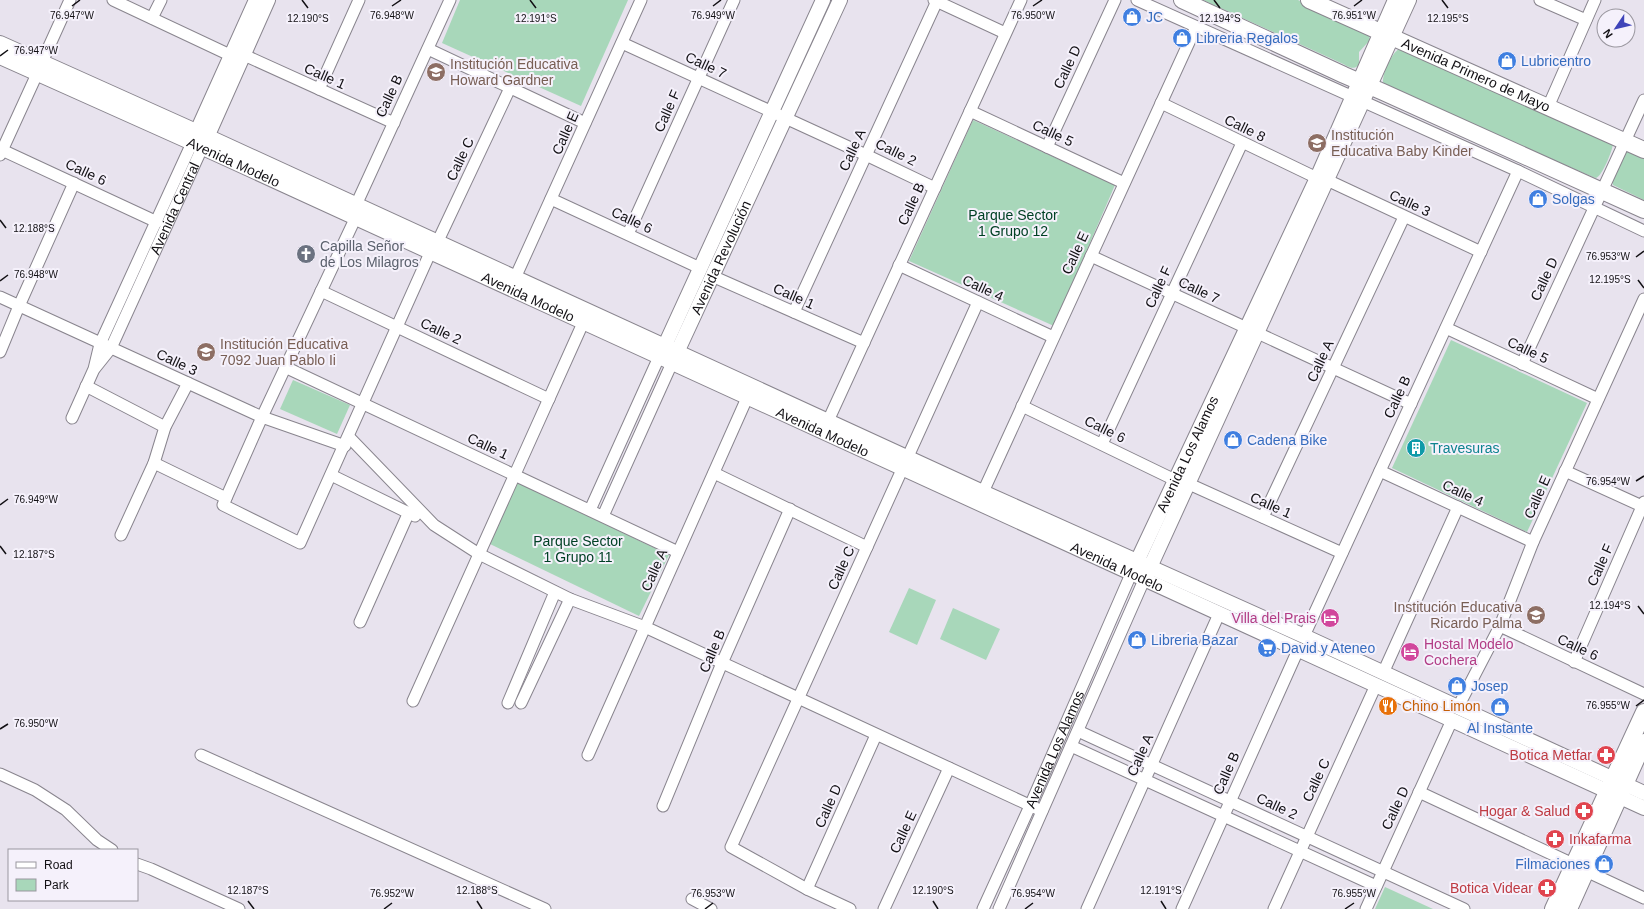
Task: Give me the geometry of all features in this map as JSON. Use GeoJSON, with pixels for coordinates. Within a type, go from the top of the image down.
{"type":"FeatureCollection","features":[{"type":"Feature","properties":{"kind":"main road"},"geometry":{"type":"LineString","coordinates":[[1182,0],[1644,210]]}},
{"type":"Feature","properties":{"kind":"main road","name":"Avenida Primero de Mayo"},"geometry":{"type":"LineString","coordinates":[[1309,0],[1644,150]]}},
{"type":"Feature","properties":{"kind":"main road"},"geometry":{"type":"LineString","coordinates":[[1553,909],[1579,868],[1616,788],[1644,712]]}},
{"type":"Feature","properties":{"kind":"main road"},"geometry":{"type":"LineString","coordinates":[[1616,788],[1644,742]]}},
{"type":"Feature","properties":{"kind":"main road"},"geometry":{"type":"LineString","coordinates":[[1569,909],[1579,868]]}},
{"type":"Feature","properties":{"kind":"street"},"geometry":{"type":"LineString","coordinates":[[1,152],[70,0]]}},
{"type":"Feature","properties":{"kind":"street"},"geometry":{"type":"LineString","coordinates":[[113,0],[238,56]]}},
{"type":"Feature","properties":{"kind":"street"},"geometry":{"type":"LineString","coordinates":[[152,18],[161,0]]}},
{"type":"Feature","properties":{"kind":"street","name":"Avenida Central"},"geometry":{"type":"LineString","coordinates":[[238,56],[256,0]]}},
{"type":"Feature","properties":{"kind":"street","name":"Avenida Central"},"geometry":{"type":"LineString","coordinates":[[94,369],[111,348],[200,140],[238,56],[268,0]]}},
{"type":"Feature","properties":{"kind":"street"},"geometry":{"type":"LineString","coordinates":[[319,89],[359,0]]}},
{"type":"Feature","properties":{"kind":"street","name":"Calle B"},"geometry":{"type":"LineString","coordinates":[[226,498],[321,291],[394,123],[450,0]]}},
{"type":"Feature","properties":{"kind":"street","name":"Calle E"},"geometry":{"type":"LineString","coordinates":[[515,278],[641,0]]}},
{"type":"Feature","properties":{"kind":"street","name":"Calle F"},"geometry":{"type":"LineString","coordinates":[[628,234],[734,0]]}},
{"type":"Feature","properties":{"kind":"street","name":"Avenida Revolución"},"geometry":{"type":"LineString","coordinates":[[603,516],[712,276],[823,0]]}},
{"type":"Feature","properties":{"kind":"street","name":"Avenida Revolución"},"geometry":{"type":"LineString","coordinates":[[590,510],[700,268],[778,115],[840,0]]}},
{"type":"Feature","properties":{"kind":"street","name":"Calle B"},"geometry":{"type":"LineString","coordinates":[[828,421],[1021,0]]}},
{"type":"Feature","properties":{"kind":"street","name":"Calle D"},"geometry":{"type":"LineString","coordinates":[[1047,147],[1115,0]]}},
{"type":"Feature","properties":{"kind":"street"},"geometry":{"type":"LineString","coordinates":[[1137,0],[1518,171],[1644,231]]}},
{"type":"Feature","properties":{"kind":"street","name":"Avenida Los Alamos"},"geometry":{"type":"LineString","coordinates":[[999,909],[1150,567],[1182,482],[1365,84],[1386,35],[1395,0]]}},
{"type":"Feature","properties":{"kind":"street","name":"Avenida Los Alamos"},"geometry":{"type":"LineString","coordinates":[[1386,35],[1409,0]]}},
{"type":"Feature","properties":{"kind":"street"},"geometry":{"type":"LineString","coordinates":[[1540,0],[1586,20]]}},
{"type":"Feature","properties":{"kind":"street"},"geometry":{"type":"LineString","coordinates":[[1548,107],[1595,0]]}},
{"type":"Feature","properties":{"kind":"street"},"geometry":{"type":"LineString","coordinates":[[936,1],[1005,33]]}},
{"type":"Feature","properties":{"kind":"street","name":"Calle A"},"geometry":{"type":"LineString","coordinates":[[794,312],[936,1]]}},
{"type":"Feature","properties":{"kind":"street","name":"Calle E"},"geometry":{"type":"LineString","coordinates":[[983,492],[1196,27]]}},
{"type":"Feature","properties":{"kind":"street","name":"Avenida Modelo"},"geometry":{"type":"LineString","coordinates":[[0,43],[40,68],[434,248],[583,323],[662,352]]}},
{"type":"Feature","properties":{"kind":"street","name":"Calle 7"},"geometry":{"type":"LineString","coordinates":[[622,43],[778,115]]}},
{"type":"Feature","properties":{"kind":"street"},"geometry":{"type":"LineString","coordinates":[[428,49],[586,123]]}},
{"type":"Feature","properties":{"kind":"street","name":"Calle 1"},"geometry":{"type":"LineString","coordinates":[[238,56],[319,89],[394,123]]}},
{"type":"Feature","properties":{"kind":"street","name":"Avenida Modelo"},"geometry":{"type":"LineString","coordinates":[[0,57],[40,68]]}},
{"type":"Feature","properties":{"kind":"street","name":"Calle C"},"geometry":{"type":"LineString","coordinates":[[226,498],[223,505],[300,543],[332,475],[396,327],[510,88]]}},
{"type":"Feature","properties":{"kind":"street"},"geometry":{"type":"LineString","coordinates":[[1625,141],[1644,100]]}},
{"type":"Feature","properties":{"kind":"street","name":"Calle 8"},"geometry":{"type":"LineString","coordinates":[[1161,103],[1242,143],[1322,179]]}},
{"type":"Feature","properties":{"kind":"street","name":"Calle 5"},"geometry":{"type":"LineString","coordinates":[[970,111],[1124,183]]}},
{"type":"Feature","properties":{"kind":"street","name":"Calle 2"},"geometry":{"type":"LineString","coordinates":[[778,115],[935,188]]}},
{"type":"Feature","properties":{"kind":"street","name":"Avenida Central"},"geometry":{"type":"LineString","coordinates":[[72,418],[94,369],[100,344],[156,222],[200,140]]}},
{"type":"Feature","properties":{"kind":"street","name":"Calle D"},"geometry":{"type":"LineString","coordinates":[[1522,364],[1625,141]]}},
{"type":"Feature","properties":{"kind":"street","name":"Calle F"},"geometry":{"type":"LineString","coordinates":[[1102,444],[1242,143]]}},
{"type":"Feature","properties":{"kind":"street","name":"Calle 6"},"geometry":{"type":"LineString","coordinates":[[1,152],[74,183],[156,222]]}},
{"type":"Feature","properties":{"kind":"street","name":"Calle B"},"geometry":{"type":"LineString","coordinates":[[1304,636],[1518,171]]}},
{"type":"Feature","properties":{"kind":"street","name":"Calle 3"},"geometry":{"type":"LineString","coordinates":[[1322,179],[1480,252]]}},
{"type":"Feature","properties":{"kind":"street"},"geometry":{"type":"LineString","coordinates":[[0,352],[74,183]]}},
{"type":"Feature","properties":{"kind":"street","name":"Calle 6"},"geometry":{"type":"LineString","coordinates":[[551,199],[700,268]]}},
{"type":"Feature","properties":{"kind":"street","name":"Calle A"},"geometry":{"type":"LineString","coordinates":[[1263,518],[1404,217]]}},
{"type":"Feature","properties":{"kind":"street","name":"Avenida Modelo"},"geometry":{"type":"LineString","coordinates":[[434,248],[515,278],[662,352],[828,421],[905,463],[1134,567],[1150,567],[1304,636],[1452,720],[1616,788],[1644,794]]}},
{"type":"Feature","properties":{"kind":"street","name":"Calle 7"},"geometry":{"type":"LineString","coordinates":[[1091,256],[1252,330]]}},
{"type":"Feature","properties":{"kind":"street","name":"Calle 4"},"geometry":{"type":"LineString","coordinates":[[899,265],[1053,337]]}},
{"type":"Feature","properties":{"kind":"street","name":"Calle 1"},"geometry":{"type":"LineString","coordinates":[[712,276],[864,343]]}},
{"type":"Feature","properties":{"kind":"street","name":"Calle 2"},"geometry":{"type":"LineString","coordinates":[[321,291],[549,398]]}},
{"type":"Feature","properties":{"kind":"street","name":"Calle 3"},"geometry":{"type":"LineString","coordinates":[[0,297],[262,417],[347,441]]}},
{"type":"Feature","properties":{"kind":"street","name":"Calle E"},"geometry":{"type":"LineString","coordinates":[[1458,707],[1500,626],[1533,542],[1598,399],[1640,319],[1644,299]]}},
{"type":"Feature","properties":{"kind":"street","name":"Calle C"},"geometry":{"type":"LineString","coordinates":[[807,889],[731,847],[978,302]]}},
{"type":"Feature","properties":{"kind":"street"},"geometry":{"type":"LineString","coordinates":[[412,701],[583,323]]}},
{"type":"Feature","properties":{"kind":"street","name":"Calle 5"},"geometry":{"type":"LineString","coordinates":[[1446,328],[1598,399]]}},
{"type":"Feature","properties":{"kind":"street"},"geometry":{"type":"LineString","coordinates":[[1252,330],[1411,404]]}},
{"type":"Feature","properties":{"kind":"street","name":"Avenida Modelo"},"geometry":{"type":"LineString","coordinates":[[675,358],[747,398],[905,463],[983,492],[1134,567],[1144,580],[1298,650],[1458,707],[1616,788],[1644,808]]}},
{"type":"Feature","properties":{"kind":"street","name":"Calle 1"},"geometry":{"type":"LineString","coordinates":[[285,367],[678,552]]}},
{"type":"Feature","properties":{"kind":"street"},"geometry":{"type":"LineString","coordinates":[[121,535],[154,463],[165,427],[188,384]]}},
{"type":"Feature","properties":{"kind":"street"},"geometry":{"type":"LineString","coordinates":[[86,386],[165,427]]}},
{"type":"Feature","properties":{"kind":"street","name":"Calle A"},"geometry":{"type":"LineString","coordinates":[[588,755],[747,398]]}},
{"type":"Feature","properties":{"kind":"street","name":"Calle 6"},"geometry":{"type":"LineString","coordinates":[[1022,406],[1182,482]]}},
{"type":"Feature","properties":{"kind":"street"},"geometry":{"type":"LineString","coordinates":[[347,441],[434,525]]}},
{"type":"Feature","properties":{"kind":"street"},"geometry":{"type":"LineString","coordinates":[[154,463],[226,498]]}},
{"type":"Feature","properties":{"kind":"street","name":"Calle 4"},"geometry":{"type":"LineString","coordinates":[[1380,471],[1533,542]]}},
{"type":"Feature","properties":{"kind":"street"},"geometry":{"type":"LineString","coordinates":[[1566,471],[1643,505]]}},
{"type":"Feature","properties":{"kind":"street"},"geometry":{"type":"LineString","coordinates":[[714,473],[867,547]]}},
{"type":"Feature","properties":{"kind":"street"},"geometry":{"type":"LineString","coordinates":[[332,475],[434,525],[479,554],[555,592],[645,628],[1042,811]]}},
{"type":"Feature","properties":{"kind":"street","name":"Calle 1"},"geometry":{"type":"LineString","coordinates":[[1182,482],[1342,553]]}},
{"type":"Feature","properties":{"kind":"street","name":"Avenida Los Alamos"},"geometry":{"type":"LineString","coordinates":[[983,909],[1030,806],[1134,567],[1182,482]]}},
{"type":"Feature","properties":{"kind":"street","name":"Calle F"},"geometry":{"type":"LineString","coordinates":[[1574,662],[1643,505]]}},
{"type":"Feature","properties":{"kind":"street","name":"Calle C"},"geometry":{"type":"LineString","coordinates":[[1274,909],[1458,507]]}},
{"type":"Feature","properties":{"kind":"street","name":"Calle B"},"geometry":{"type":"LineString","coordinates":[[663,806],[722,663],[790,509]]}},
{"type":"Feature","properties":{"kind":"street"},"geometry":{"type":"LineString","coordinates":[[360,622],[409,512]]}},
{"type":"Feature","properties":{"kind":"street"},"geometry":{"type":"LineString","coordinates":[[508,703],[555,592]]}},
{"type":"Feature","properties":{"kind":"street"},"geometry":{"type":"LineString","coordinates":[[521,703],[570,599]]}},
{"type":"Feature","properties":{"kind":"street","name":"Calle A"},"geometry":{"type":"LineString","coordinates":[[1087,909],[1219,614]]}},
{"type":"Feature","properties":{"kind":"street","name":"Calle 6"},"geometry":{"type":"LineString","coordinates":[[1500,626],[1644,694]]}},
{"type":"Feature","properties":{"kind":"street","name":"Calle B"},"geometry":{"type":"LineString","coordinates":[[1182,909],[1298,650]]}},
{"type":"Feature","properties":{"kind":"street","name":"Calle D"},"geometry":{"type":"LineString","coordinates":[[1366,909],[1452,720]]}},
{"type":"Feature","properties":{"kind":"street","name":"Calle 2"},"geometry":{"type":"LineString","coordinates":[[1078,731],[1464,909]]}},
{"type":"Feature","properties":{"kind":"street","name":"Calle D"},"geometry":{"type":"LineString","coordinates":[[807,889],[876,734]]}},
{"type":"Feature","properties":{"kind":"street"},"geometry":{"type":"LineString","coordinates":[[1071,746],[1376,886]]}},
{"type":"Feature","properties":{"kind":"street"},"geometry":{"type":"LineString","coordinates":[[201,755],[545,909]]}},
{"type":"Feature","properties":{"kind":"street","name":"Calle E"},"geometry":{"type":"LineString","coordinates":[[884,909],[949,768]]}},
{"type":"Feature","properties":{"kind":"street"},"geometry":{"type":"LineString","coordinates":[[0,774],[35,790],[66,810],[98,840],[111,849]]}},
{"type":"Feature","properties":{"kind":"street"},"geometry":{"type":"LineString","coordinates":[[1419,792],[1644,898]]}},
{"type":"Feature","properties":{"kind":"street"},"geometry":{"type":"LineString","coordinates":[[138,864],[239,909]]}},
{"type":"Feature","properties":{"kind":"street"},"geometry":{"type":"LineString","coordinates":[[807,889],[850,909]]}},
{"type":"Feature","properties":{"kind":"street"},"geometry":{"type":"LineString","coordinates":[[692,898],[711,909]]}},
{"type":"Feature","properties":{"kind":"green space"},"geometry":{"type":"Polygon","coordinates":[[[460,0],[628,0],[581,106],[442,43],[460,0]]]}},
{"type":"Feature","properties":{"kind":"green space"},"geometry":{"type":"Polygon","coordinates":[[[1203,0],[1298,0],[1359,29],[1369,35],[1370,40],[1359,52],[1359,65],[1354,68],[1203,0]]]}},
{"type":"Feature","properties":{"kind":"green space"},"geometry":{"type":"Polygon","coordinates":[[[1401,48],[1613,143],[1609,157],[1601,173],[1596,178],[1593,177],[1390,89],[1383,82],[1384,73],[1392,57],[1401,48]]]}},
{"type":"Feature","properties":{"kind":"green space","name":"Parque Sector 1 Grupo 12"},"geometry":{"type":"Polygon","coordinates":[[[973,120],[1115,185],[1054,326],[909,261],[973,120]]]}},
{"type":"Feature","properties":{"kind":"green space"},"geometry":{"type":"Polygon","coordinates":[[[1627,149],[1644,154],[1644,200],[1613,185],[1612,180],[1627,149]]]}},
{"type":"Feature","properties":{"kind":"green space"},"geometry":{"type":"Polygon","coordinates":[[[1451,340],[1587,403],[1527,532],[1392,468],[1451,340]]]}},
{"type":"Feature","properties":{"kind":"green space"},"geometry":{"type":"Polygon","coordinates":[[[293,380],[350,405],[337,434],[280,409],[293,380]]]}},
{"type":"Feature","properties":{"kind":"green space","name":"Parque Sector 1 Grupo 11"},"geometry":{"type":"Polygon","coordinates":[[[517,482],[669,555],[639,616],[488,543],[517,482]]]}},
{"type":"Feature","properties":{"kind":"green space"},"geometry":{"type":"Polygon","coordinates":[[[909,588],[936,600],[917,645],[889,632],[909,588]]]}},
{"type":"Feature","properties":{"kind":"green space"},"geometry":{"type":"Polygon","coordinates":[[[953,608],[1000,629],[986,660],[940,639],[953,608]]]}},
{"type":"Feature","properties":{"kind":"green space"},"geometry":{"type":"Polygon","coordinates":[[[1385,887],[1433,909],[1375,909],[1385,887]]]}},
{"type":"Feature","properties":{"kind":"place","name":"JC"},"geometry":{"type":"Point","coordinates":[1132,17]}},
{"type":"Feature","properties":{"kind":"place","name":"Libreria Regalos"},"geometry":{"type":"Point","coordinates":[1182,38]}},
{"type":"Feature","properties":{"kind":"place","name":"Lubricentro"},"geometry":{"type":"Point","coordinates":[1507,61]}},
{"type":"Feature","properties":{"kind":"place","name":"Institución Educativa Howard Gardner"},"geometry":{"type":"Point","coordinates":[436,72]}},
{"type":"Feature","properties":{"kind":"place","name":"Institución Educativa Baby Kinder"},"geometry":{"type":"Point","coordinates":[1317,143]}},
{"type":"Feature","properties":{"kind":"place","name":"Solgas"},"geometry":{"type":"Point","coordinates":[1538,199]}},
{"type":"Feature","properties":{"kind":"place","name":"Capilla Señor de Los Milagros"},"geometry":{"type":"Point","coordinates":[306,254]}},
{"type":"Feature","properties":{"kind":"place","name":"Institución Educativa 7092 Juan Pablo Ii"},"geometry":{"type":"Point","coordinates":[206,352]}},
{"type":"Feature","properties":{"kind":"place","name":"Cadena Bike"},"geometry":{"type":"Point","coordinates":[1233,440]}},
{"type":"Feature","properties":{"kind":"place","name":"Travesuras"},"geometry":{"type":"Point","coordinates":[1416,448]}},
{"type":"Feature","properties":{"kind":"place","name":"Institución Educativa Ricardo Palma"},"geometry":{"type":"Point","coordinates":[1536,615]}},
{"type":"Feature","properties":{"kind":"place","name":"Villa del Prais"},"geometry":{"type":"Point","coordinates":[1330,618]}},
{"type":"Feature","properties":{"kind":"place","name":"Libreria Bazar"},"geometry":{"type":"Point","coordinates":[1137,640]}},
{"type":"Feature","properties":{"kind":"place","name":"David y Ateneo"},"geometry":{"type":"Point","coordinates":[1267,648]}},
{"type":"Feature","properties":{"kind":"place","name":"Hostal Modelo Cochera"},"geometry":{"type":"Point","coordinates":[1410,652]}},
{"type":"Feature","properties":{"kind":"place","name":"Josep"},"geometry":{"type":"Point","coordinates":[1457,686]}},
{"type":"Feature","properties":{"kind":"place","name":"Chino Limon"},"geometry":{"type":"Point","coordinates":[1388,706]}},
{"type":"Feature","properties":{"kind":"place","name":"Al Instante"},"geometry":{"type":"Point","coordinates":[1500,707]}},
{"type":"Feature","properties":{"kind":"place","name":"Botica Metfar"},"geometry":{"type":"Point","coordinates":[1606,755]}},
{"type":"Feature","properties":{"kind":"place","name":"Hogar & Salud"},"geometry":{"type":"Point","coordinates":[1584,811]}},
{"type":"Feature","properties":{"kind":"place","name":"Inkafarma"},"geometry":{"type":"Point","coordinates":[1555,839]}},
{"type":"Feature","properties":{"kind":"place","name":"Filmaciones"},"geometry":{"type":"Point","coordinates":[1604,864]}},
{"type":"Feature","properties":{"kind":"place","name":"Botica Videar"},"geometry":{"type":"Point","coordinates":[1547,888]}}]}
